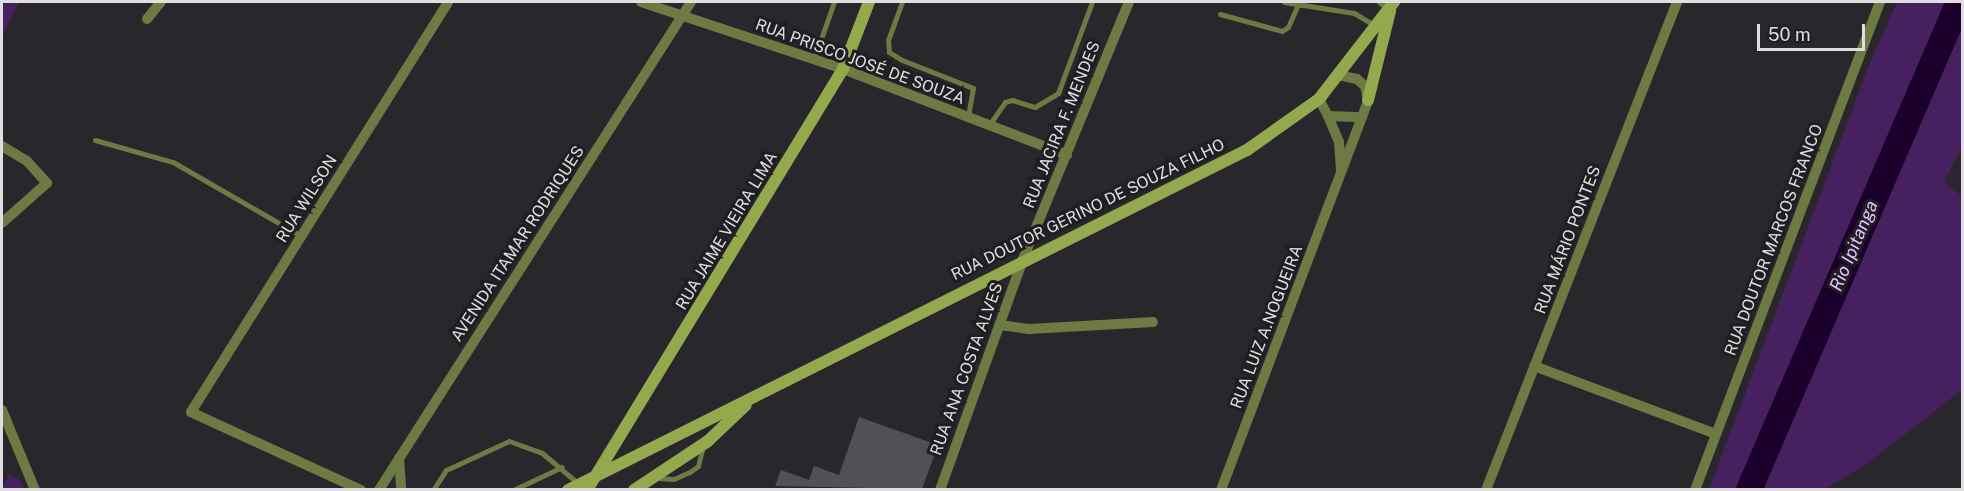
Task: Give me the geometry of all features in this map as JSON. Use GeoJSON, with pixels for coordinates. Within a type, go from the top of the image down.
{"type":"FeatureCollection","features":[{"type":"Feature","properties":{"kind":"main road","name":"RUA JAIME VIEIRA LIMA"},"geometry":{"type":"LineString","coordinates":[[602,472],[843,69],[869,2]]}},
{"type":"Feature","properties":{"kind":"main road","name":"RUA DOUTOR GERINO DE SOUZA FILHO"},"geometry":{"type":"LineString","coordinates":[[602,472],[1023,259],[1247,150],[1319,99],[1375,26],[1388,4]]}},
{"type":"Feature","properties":{"kind":"main road"},"geometry":{"type":"LineString","coordinates":[[1368,100],[1388,4]]}},
{"type":"Feature","properties":{"kind":"main road","name":"RUA DOUTOR GERINO DE SOUZA FILHO"},"geometry":{"type":"LineString","coordinates":[[634,489],[655,478],[703,444],[756,396]]}},
{"type":"Feature","properties":{"kind":"main road"},"geometry":{"type":"LineString","coordinates":[[578,488],[602,472]]}},
{"type":"Feature","properties":{"kind":"street"},"geometry":{"type":"LineString","coordinates":[[147,19],[161,2]]}},
{"type":"Feature","properties":{"kind":"street","name":"RUA WILSON"},"geometry":{"type":"LineString","coordinates":[[361,489],[191,412],[448,2]]}},
{"type":"Feature","properties":{"kind":"street","name":"RUA PRISCO JOSÉ DE SOUZA"},"geometry":{"type":"LineString","coordinates":[[641,2],[843,69],[1067,155]]}},
{"type":"Feature","properties":{"kind":"street","name":"AVENIDA ITAMAR RODRIQUES"},"geometry":{"type":"LineString","coordinates":[[379,489],[691,2]]}},
{"type":"Feature","properties":{"kind":"street","name":"RUA JACIRA F. MENDES"},"geometry":{"type":"LineString","coordinates":[[1023,259],[1129,2]]}},
{"type":"Feature","properties":{"kind":"street","name":"RUA MÁRIO PONTES"},"geometry":{"type":"LineString","coordinates":[[1486,489],[1677,2]]}},
{"type":"Feature","properties":{"kind":"street","name":"RUA DOUTOR MARCOS FRANCO"},"geometry":{"type":"LineString","coordinates":[[1695,489],[1880,2]]}},
{"type":"Feature","properties":{"kind":"street"},"geometry":{"type":"LineString","coordinates":[[1338,75],[1357,79],[1365,86],[1368,100]]}},
{"type":"Feature","properties":{"kind":"street","name":"RUA LUIZ A.NOGUEIRA"},"geometry":{"type":"LineString","coordinates":[[1319,99],[1339,142],[1342,174]]}},
{"type":"Feature","properties":{"kind":"street","name":"RUA LUIZ A.NOGUEIRA"},"geometry":{"type":"LineString","coordinates":[[1221,489],[1342,174],[1368,100]]}},
{"type":"Feature","properties":{"kind":"street"},"geometry":{"type":"LineString","coordinates":[[1328,116],[1362,117]]}},
{"type":"Feature","properties":{"kind":"street"},"geometry":{"type":"LineString","coordinates":[[2,146],[27,161],[47,183],[2,223]]}},
{"type":"Feature","properties":{"kind":"street","name":"RUA ANA COSTA ALVES"},"geometry":{"type":"LineString","coordinates":[[940,489],[1023,259]]}},
{"type":"Feature","properties":{"kind":"street"},"geometry":{"type":"LineString","coordinates":[[1000,325],[1050,329],[1153,322]]}},
{"type":"Feature","properties":{"kind":"street"},"geometry":{"type":"LineString","coordinates":[[1534,366],[1716,434]]}},
{"type":"Feature","properties":{"kind":"street"},"geometry":{"type":"LineString","coordinates":[[2,410],[35,489]]}},
{"type":"Feature","properties":{"kind":"street"},"geometry":{"type":"LineString","coordinates":[[399,458],[401,489]]}},
{"type":"Feature","properties":{"kind":"lane"},"geometry":{"type":"LineString","coordinates":[[814,59],[834,2]]}},
{"type":"Feature","properties":{"kind":"lane"},"geometry":{"type":"LineString","coordinates":[[902,2],[888,40],[889,51],[902,60],[973,88],[968,117]]}},
{"type":"Feature","properties":{"kind":"lane"},"geometry":{"type":"LineString","coordinates":[[989,125],[1005,102],[1012,100],[1035,107],[1058,93],[1092,2]]}},
{"type":"Feature","properties":{"kind":"lane"},"geometry":{"type":"LineString","coordinates":[[1284,2],[1354,13],[1375,26]]}},
{"type":"Feature","properties":{"kind":"lane"},"geometry":{"type":"LineString","coordinates":[[1220,14],[1282,31],[1288,27],[1298,5]]}},
{"type":"Feature","properties":{"kind":"lane"},"geometry":{"type":"LineString","coordinates":[[95,140],[173,162],[301,236]]}},
{"type":"Feature","properties":{"kind":"lane"},"geometry":{"type":"LineString","coordinates":[[433,489],[446,470],[509,441],[542,453],[562,467],[578,488]]}},
{"type":"Feature","properties":{"kind":"lane"},"geometry":{"type":"LineString","coordinates":[[513,489],[562,467]]}},
{"type":"Feature","properties":{"kind":"shaded area"},"geometry":{"type":"Polygon","coordinates":[[[2,2],[19,2],[2,37],[2,2]]]}},
{"type":"Feature","properties":{"kind":"shaded area"},"geometry":{"type":"Polygon","coordinates":[[[1897,2],[1962,2],[1962,147],[1944,182],[1962,196],[1962,390],[1868,463],[1825,489],[1709,489],[1870,63],[1897,2]]]}},
{"type":"Feature","properties":{"kind":"shaded area"},"geometry":{"type":"Polygon","coordinates":[[[9,475],[21,481],[24,489],[2,489],[9,475]]]}},
{"type":"Feature","properties":{"kind":"building"},"geometry":{"type":"Polygon","coordinates":[[[859,417],[938,445],[922,489],[775,486],[781,470],[809,480],[814,466],[839,475],[859,417]]]}},
{"type":"Feature","properties":{"kind":"waterway","name":"Rio Ipitanga"},"geometry":{"type":"LineString","coordinates":[[1749,490],[1959,2]]}}]}
